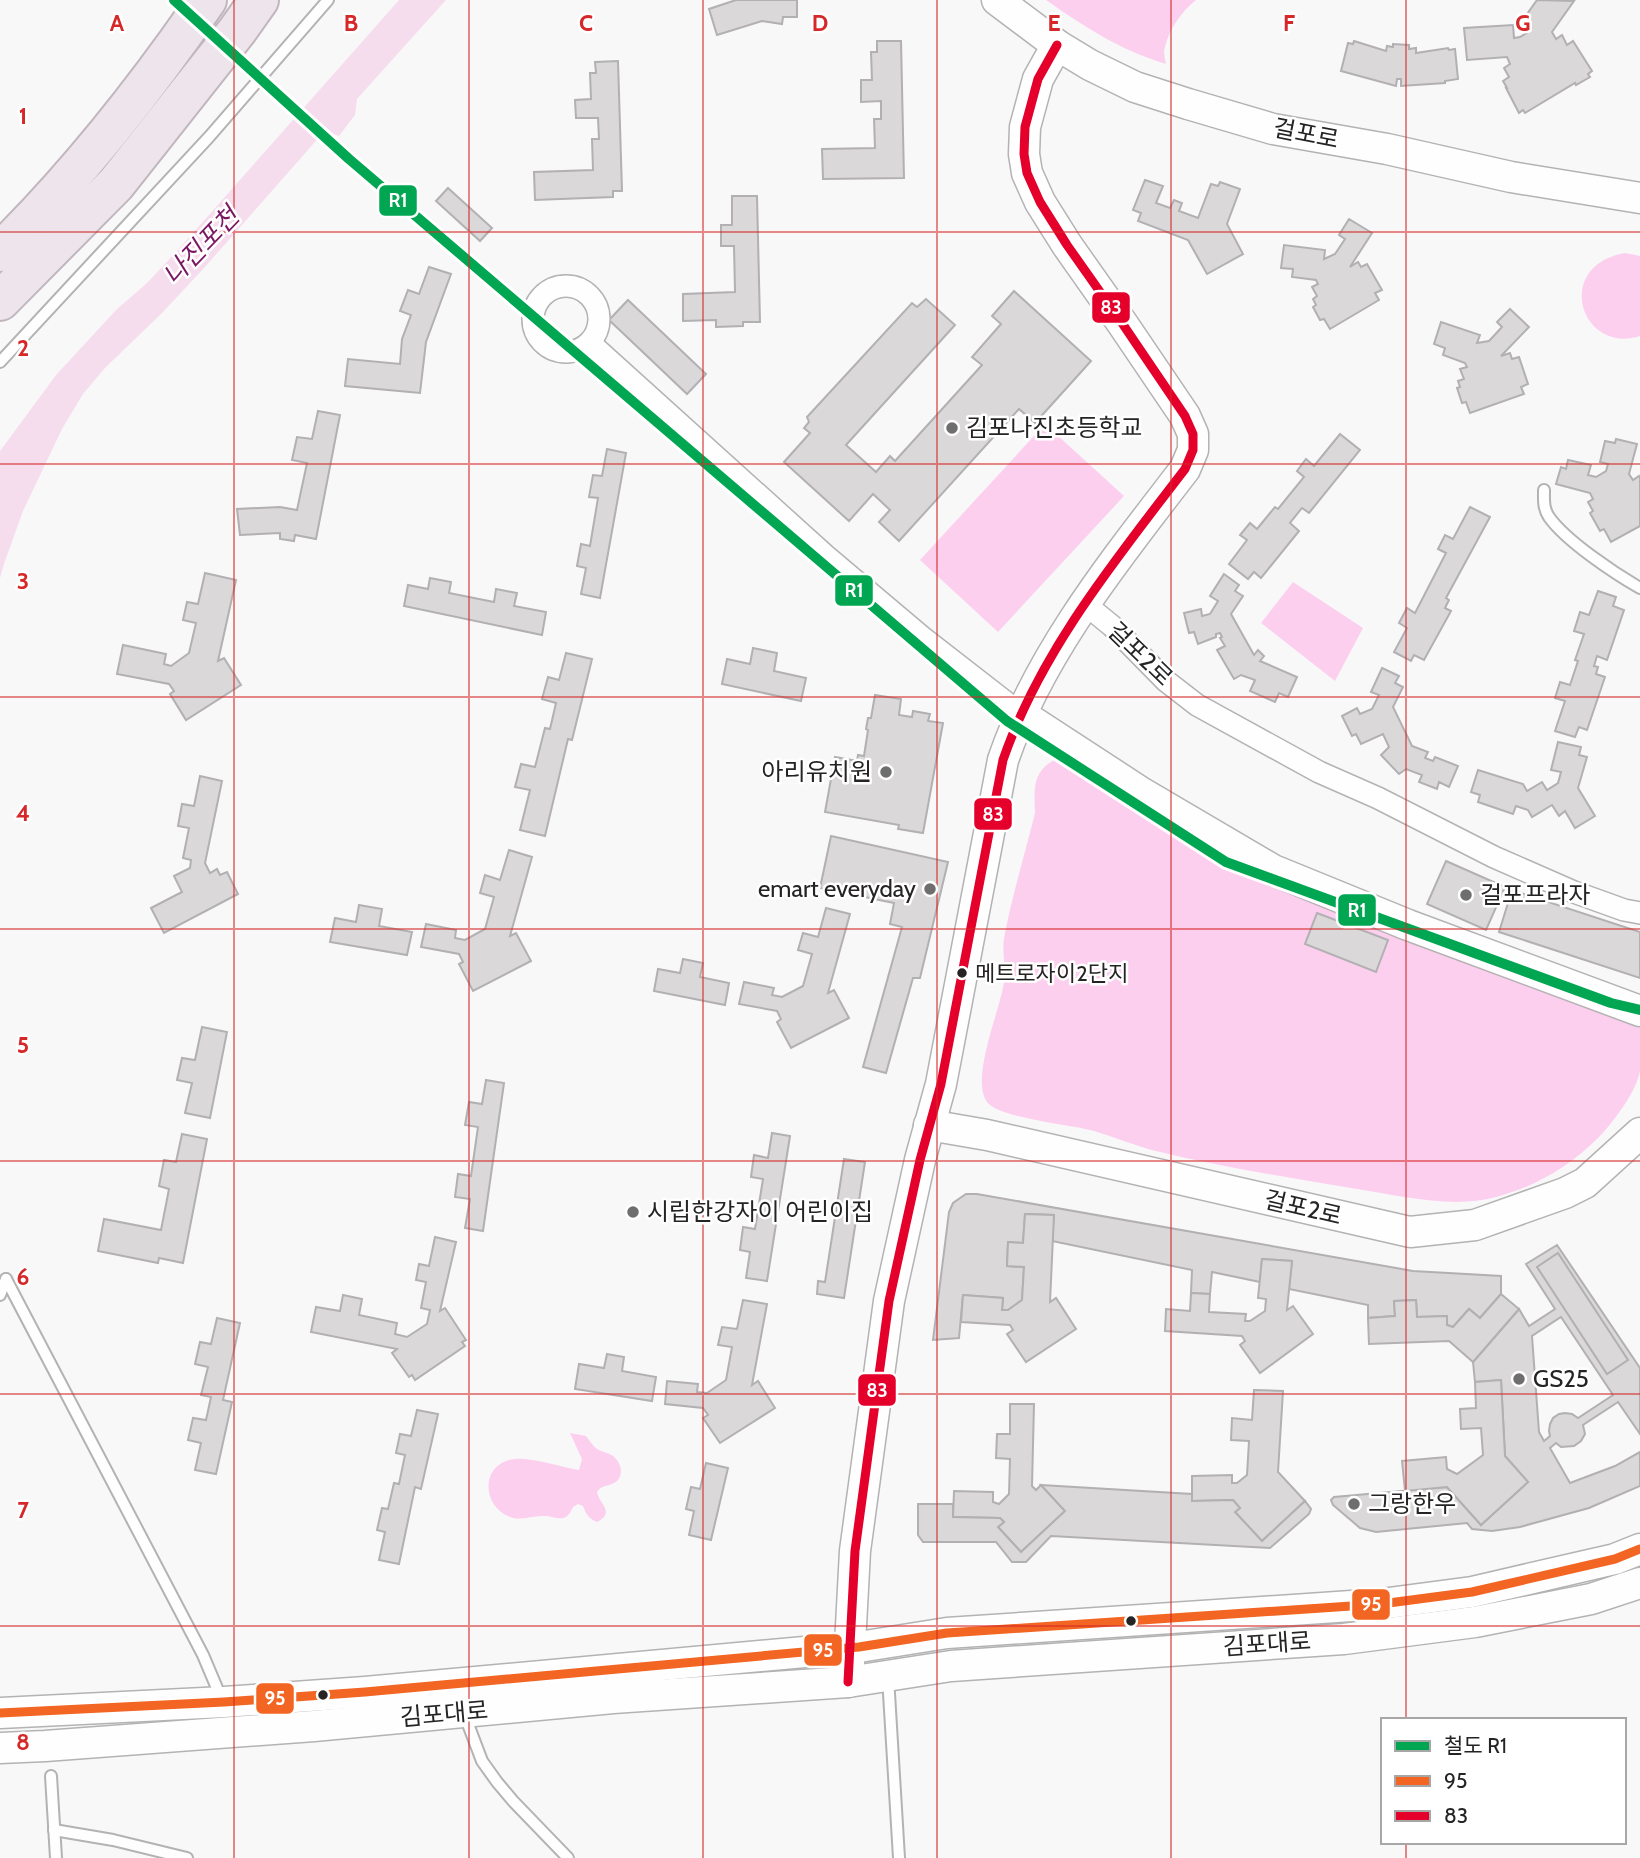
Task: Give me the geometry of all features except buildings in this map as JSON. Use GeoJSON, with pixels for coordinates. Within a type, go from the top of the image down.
{"type":"FeatureCollection","features":[{"type":"Feature","properties":{"kind":"highway"},"geometry":{"type":"LineString","coordinates":[[0,252],[39,213],[104,139],[207,0]]}},
{"type":"Feature","properties":{"kind":"highway"},"geometry":{"type":"LineString","coordinates":[[0,301],[116,184],[259,0]]}},
{"type":"Feature","properties":{"kind":"highway"},"geometry":{"type":"LineString","coordinates":[[237,31],[265,0]]}},
{"type":"Feature","properties":{"kind":"street","name":"걸포로"},"geometry":{"type":"LineString","coordinates":[[997,0],[1057,45],[1135,87],[1273,129],[1387,149],[1511,177],[1640,198]]}},
{"type":"Feature","properties":{"kind":"street"},"geometry":{"type":"LineString","coordinates":[[1057,45],[1038,137],[1037,159],[1044,180],[1062,212],[1204,423],[1208,443],[1204,460],[1089,607]]}},
{"type":"Feature","properties":{"kind":"street"},"geometry":{"type":"LineString","coordinates":[[590,343],[826,556],[922,636],[1026,717],[1142,793],[1273,870],[1408,925],[1640,1011]]}},
{"type":"Feature","properties":{"kind":"street","name":"걸포2로"},"geometry":{"type":"LineString","coordinates":[[853,1681],[863,1572],[899,1308],[934,1161],[937,1127],[955,1086],[981,923],[1014,761],[1026,717],[1089,607],[1166,681],[1197,705],[1319,772],[1378,798],[1494,857],[1574,892],[1640,913]]}},
{"type":"Feature","properties":{"kind":"street","name":"걸포2로"},"geometry":{"type":"LineString","coordinates":[[937,1127],[987,1135],[1410,1233],[1475,1225],[1565,1194],[1584,1183],[1640,1133]]}},
{"type":"Feature","properties":{"kind":"street","name":"김포대로"},"geometry":{"type":"LineString","coordinates":[[0,1713],[365,1692],[855,1647],[947,1633],[1367,1605],[1472,1592],[1615,1559],[1640,1549]]}},
{"type":"Feature","properties":{"kind":"street","name":"김포대로"},"geometry":{"type":"LineString","coordinates":[[0,1748],[314,1726],[613,1698],[853,1681],[951,1666],[1344,1639],[1475,1622],[1591,1599],[1640,1583]]}},
{"type":"Feature","properties":{"kind":"street"},"geometry":{"type":"LineString","coordinates":[[1591,1599],[1640,1600]]}},
{"type":"Feature","properties":{"kind":"lane"},"geometry":{"type":"LineString","coordinates":[[0,362],[209,137],[328,0]]}},
{"type":"Feature","properties":{"kind":"lane"},"geometry":{"type":"LineString","coordinates":[[1544,490],[1544,505],[1560,530],[1613,572],[1640,589]]}},
{"type":"Feature","properties":{"kind":"lane"},"geometry":{"type":"LineString","coordinates":[[0,1295],[6,1279],[203,1655],[223,1702]]}},
{"type":"Feature","properties":{"kind":"lane"},"geometry":{"type":"LineString","coordinates":[[888,1675],[899,1858]]}},
{"type":"Feature","properties":{"kind":"lane","name":"김포대로"},"geometry":{"type":"LineString","coordinates":[[468,1724],[482,1760],[497,1782],[568,1858]]}},
{"type":"Feature","properties":{"kind":"lane"},"geometry":{"type":"LineString","coordinates":[[51,1776],[56,1858]]}},
{"type":"Feature","properties":{"kind":"lane"},"geometry":{"type":"LineString","coordinates":[[54,1830],[113,1840],[187,1858]]}},
{"type":"Feature","properties":{"kind":"shaded area"},"geometry":{"type":"Polygon","coordinates":[[[1046,0],[1196,0],[1173,27],[1164,51],[1166,64],[1103,37],[1046,0]]]}},
{"type":"Feature","properties":{"kind":"shaded area"},"geometry":{"type":"Polygon","coordinates":[[[1625,253],[1640,256],[1640,336],[1619,338],[1602,333],[1590,322],[1583,306],[1582,290],[1588,274],[1602,261],[1625,253]]]}},
{"type":"Feature","properties":{"kind":"shaded area"},"geometry":{"type":"Polygon","coordinates":[[[1045,424],[1124,496],[998,632],[920,560],[1045,424]]]}},
{"type":"Feature","properties":{"kind":"shaded area"},"geometry":{"type":"Polygon","coordinates":[[[1293,582],[1363,628],[1335,681],[1261,623],[1293,582]]]}},
{"type":"Feature","properties":{"kind":"shaded area"},"geometry":{"type":"Polygon","coordinates":[[[1058,758],[1070,759],[1195,830],[1640,1016],[1640,1070],[1630,1097],[1598,1138],[1564,1166],[1510,1193],[1462,1202],[1409,1198],[1206,1162],[1148,1149],[1094,1131],[1020,1117],[994,1108],[987,1102],[982,1077],[1004,982],[1004,939],[1035,813],[1036,781],[1043,768],[1058,758]]]}},
{"type":"Feature","properties":{"kind":"shaded area"},"geometry":{"type":"Polygon","coordinates":[[[570,1433],[586,1436],[596,1448],[613,1456],[620,1465],[621,1472],[617,1481],[597,1492],[606,1511],[603,1518],[594,1521],[583,1506],[578,1504],[563,1518],[542,1516],[518,1519],[501,1512],[490,1497],[489,1479],[493,1471],[500,1464],[517,1459],[579,1470],[582,1459],[570,1433]]]}},
{"type":"Feature","properties":{"kind":"water","name":"나진포천"},"geometry":{"type":"Polygon","coordinates":[[[399,0],[446,0],[357,99],[355,115],[339,136],[327,132],[315,142],[205,267],[105,368],[83,394],[62,429],[23,511],[0,578],[0,451],[56,375],[117,309],[147,283],[178,250],[399,0]]]}},
{"type":"Feature","properties":{"kind":"rail line","name":"R1"},"geometry":{"type":"LineString","coordinates":[[174,0],[349,159],[1007,721],[1226,862],[1611,1003],[1640,1010]]}},
{"type":"Feature","properties":{"kind":"transit line","name":"83"},"geometry":{"type":"LineString","coordinates":[[848,1682],[855,1551],[889,1301],[920,1160],[941,1084],[1003,760],[1037,682],[1059,644],[1107,572],[1185,469],[1193,450],[1193,434],[1185,416],[1067,245],[1040,202],[1027,173],[1024,154],[1025,127],[1038,79],[1057,45]]}},
{"type":"Feature","properties":{"kind":"transit line","name":"95"},"geometry":{"type":"LineString","coordinates":[[0,1713],[365,1692],[859,1647],[947,1633],[1381,1604],[1472,1592],[1615,1559],[1640,1549]]}},
{"type":"Feature","properties":{"kind":"place","name":"김포나진초등학교"},"geometry":{"type":"Point","coordinates":[952,428]}},
{"type":"Feature","properties":{"kind":"place","name":"아리유치원"},"geometry":{"type":"Point","coordinates":[886,772]}},
{"type":"Feature","properties":{"kind":"place","name":"emart everyday"},"geometry":{"type":"Point","coordinates":[930,889]}},
{"type":"Feature","properties":{"kind":"place","name":"걸포프라자"},"geometry":{"type":"Point","coordinates":[1466,895]}},
{"type":"Feature","properties":{"kind":"place","name":"메트로자이2단지"},"geometry":{"type":"Point","coordinates":[962,973]}},
{"type":"Feature","properties":{"kind":"place","name":"시립한강자이 어린이집"},"geometry":{"type":"Point","coordinates":[633,1212]}},
{"type":"Feature","properties":{"kind":"place","name":"GS25"},"geometry":{"type":"Point","coordinates":[1519,1379]}},
{"type":"Feature","properties":{"kind":"place","name":"그랑한우"},"geometry":{"type":"Point","coordinates":[1354,1504]}}]}
